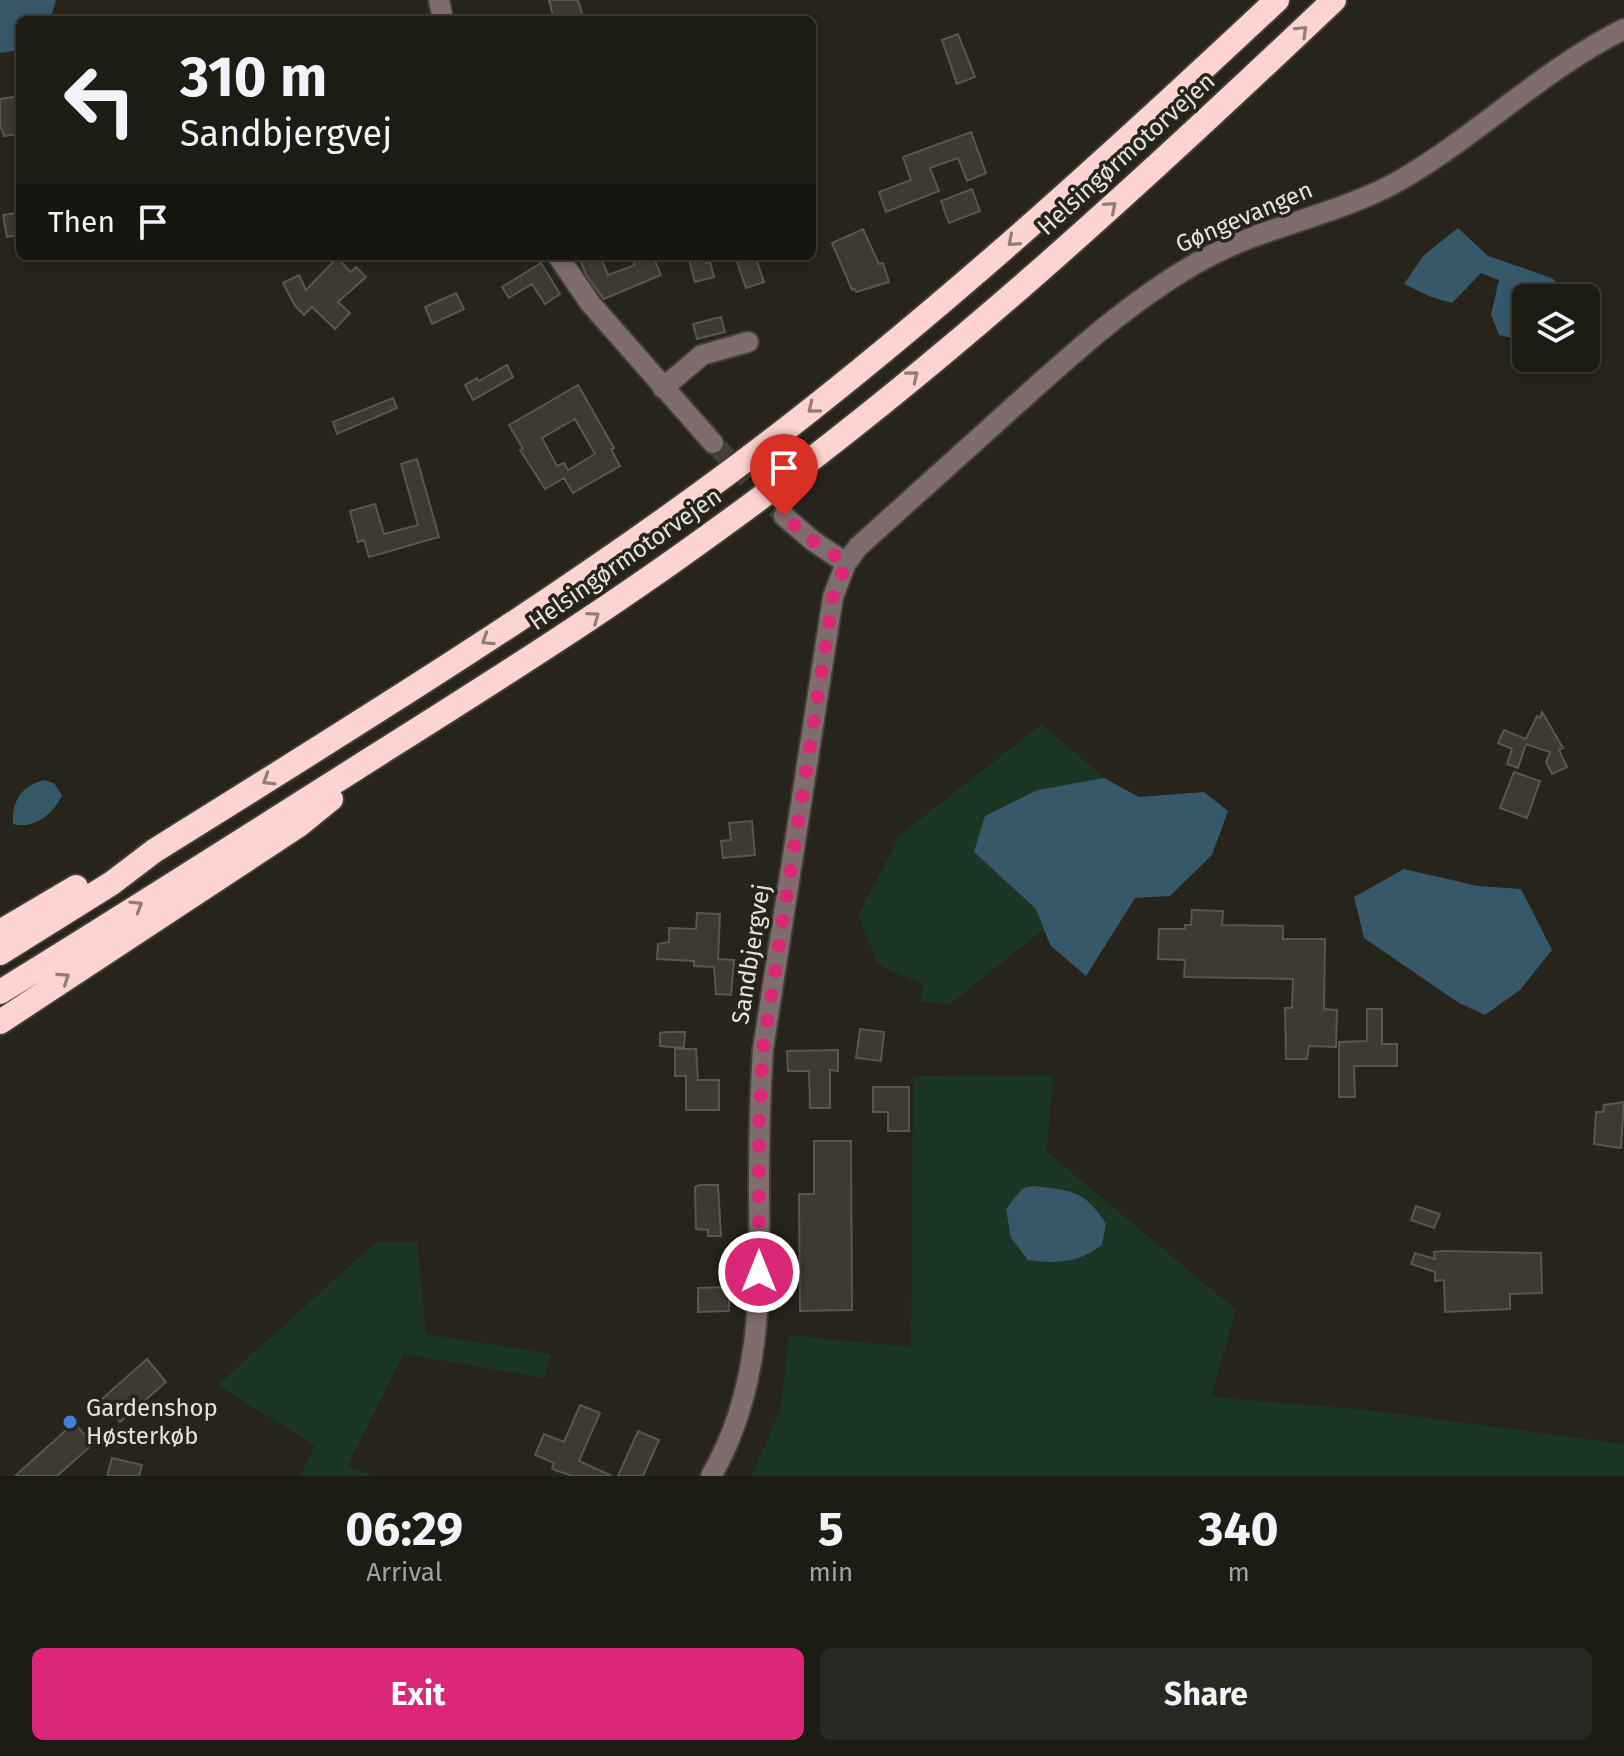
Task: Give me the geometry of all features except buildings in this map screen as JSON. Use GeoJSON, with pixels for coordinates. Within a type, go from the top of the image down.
{"type":"FeatureCollection","features":[{"type":"Feature","properties":{"kind":"highway","name":"Helsingørmotorvejen"},"geometry":{"type":"LineString","coordinates":[[0,953],[112,883],[154,851],[508,627],[648,531],[785,430],[1039,219],[1277,0]]}},
{"type":"Feature","properties":{"kind":"highway","name":"Helsingørmotorvejen"},"geometry":{"type":"LineString","coordinates":[[0,992],[585,623],[816,455],[952,345],[1139,182],[1334,0]]}},
{"type":"Feature","properties":{"kind":"highway"},"geometry":{"type":"LineString","coordinates":[[0,1022],[299,825],[410,734]]}},
{"type":"Feature","properties":{"kind":"highway"},"geometry":{"type":"LineString","coordinates":[[0,932],[106,869],[154,851]]}},
{"type":"Feature","properties":{"kind":"street","name":"Gøngevangen"},"geometry":{"type":"LineString","coordinates":[[846,563],[858,547],[1099,330],[1155,287],[1253,236],[1401,180],[1438,157],[1542,78],[1624,29]]}},
{"type":"Feature","properties":{"kind":"street"},"geometry":{"type":"LineString","coordinates":[[561,260],[590,303],[713,443]]}},
{"type":"Feature","properties":{"kind":"street"},"geometry":{"type":"LineString","coordinates":[[663,388],[702,355],[748,342]]}},
{"type":"Feature","properties":{"kind":"street"},"geometry":{"type":"LineString","coordinates":[[784,516],[813,541],[846,563]]}},
{"type":"Feature","properties":{"kind":"street","name":"Sandbjergvej"},"geometry":{"type":"LineString","coordinates":[[711,1476],[723,1455],[746,1397],[757,1340],[759,1125],[763,1049],[833,597],[846,563]]}},
{"type":"Feature","properties":{"kind":"green space"},"geometry":{"type":"Polygon","coordinates":[[[1042,724],[1104,778],[1038,790],[974,852],[1036,909],[1044,929],[950,1004],[920,1002],[923,985],[878,964],[858,916],[900,835],[1042,724]]]}},
{"type":"Feature","properties":{"kind":"green space"},"geometry":{"type":"Polygon","coordinates":[[[1053,1075],[1047,1152],[1236,1310],[1211,1397],[1369,1410],[1624,1444],[1624,1476],[752,1476],[781,1407],[789,1335],[911,1347],[913,1076],[1053,1075]]]}},
{"type":"Feature","properties":{"kind":"green space"},"geometry":{"type":"Polygon","coordinates":[[[376,1242],[417,1242],[426,1334],[551,1354],[544,1378],[404,1354],[347,1466],[373,1476],[300,1476],[315,1446],[218,1385],[376,1242]]]}},
{"type":"Feature","properties":{"kind":"water"},"geometry":{"type":"Polygon","coordinates":[[[0,0],[56,0],[51,16],[16,16],[16,51],[0,53],[0,0]]]}},
{"type":"Feature","properties":{"kind":"water"},"geometry":{"type":"Polygon","coordinates":[[[1458,228],[1488,256],[1552,278],[1558,284],[1512,284],[1512,338],[1499,335],[1491,315],[1499,280],[1481,273],[1452,303],[1404,284],[1424,255],[1458,228]]]}},
{"type":"Feature","properties":{"kind":"water"},"geometry":{"type":"Polygon","coordinates":[[[1104,778],[1139,797],[1204,792],[1228,811],[1212,855],[1170,896],[1135,898],[1086,976],[1050,945],[1036,909],[974,852],[985,816],[1038,790],[1104,778]]]}},
{"type":"Feature","properties":{"kind":"water"},"geometry":{"type":"Polygon","coordinates":[[[44,780],[54,783],[62,795],[58,802],[42,819],[28,825],[13,824],[14,808],[24,790],[44,780]]]}},
{"type":"Feature","properties":{"kind":"water"},"geometry":{"type":"Polygon","coordinates":[[[1404,869],[1478,886],[1521,889],[1552,950],[1520,990],[1485,1015],[1459,1003],[1364,938],[1354,897],[1404,869]]]}},
{"type":"Feature","properties":{"kind":"water"},"geometry":{"type":"Polygon","coordinates":[[[1033,1186],[1067,1191],[1084,1198],[1106,1224],[1102,1245],[1084,1256],[1067,1261],[1028,1260],[1011,1238],[1006,1209],[1022,1189],[1033,1186]]]}},
{"type":"Feature","properties":{"kind":"tunnel"},"geometry":{"type":"LineString","coordinates":[[713,443],[784,516]]}},
{"type":"Feature","properties":{"kind":"place","name":"Gardenshop Høsterkøb"},"geometry":{"type":"Point","coordinates":[70,1422]}},
{"type":"Feature","properties":{"kind":"route"},"geometry":{"type":"LineString","coordinates":[[759,1272],[759,1125],[763,1049],[833,597],[846,563],[813,541],[784,516]]}}]}
